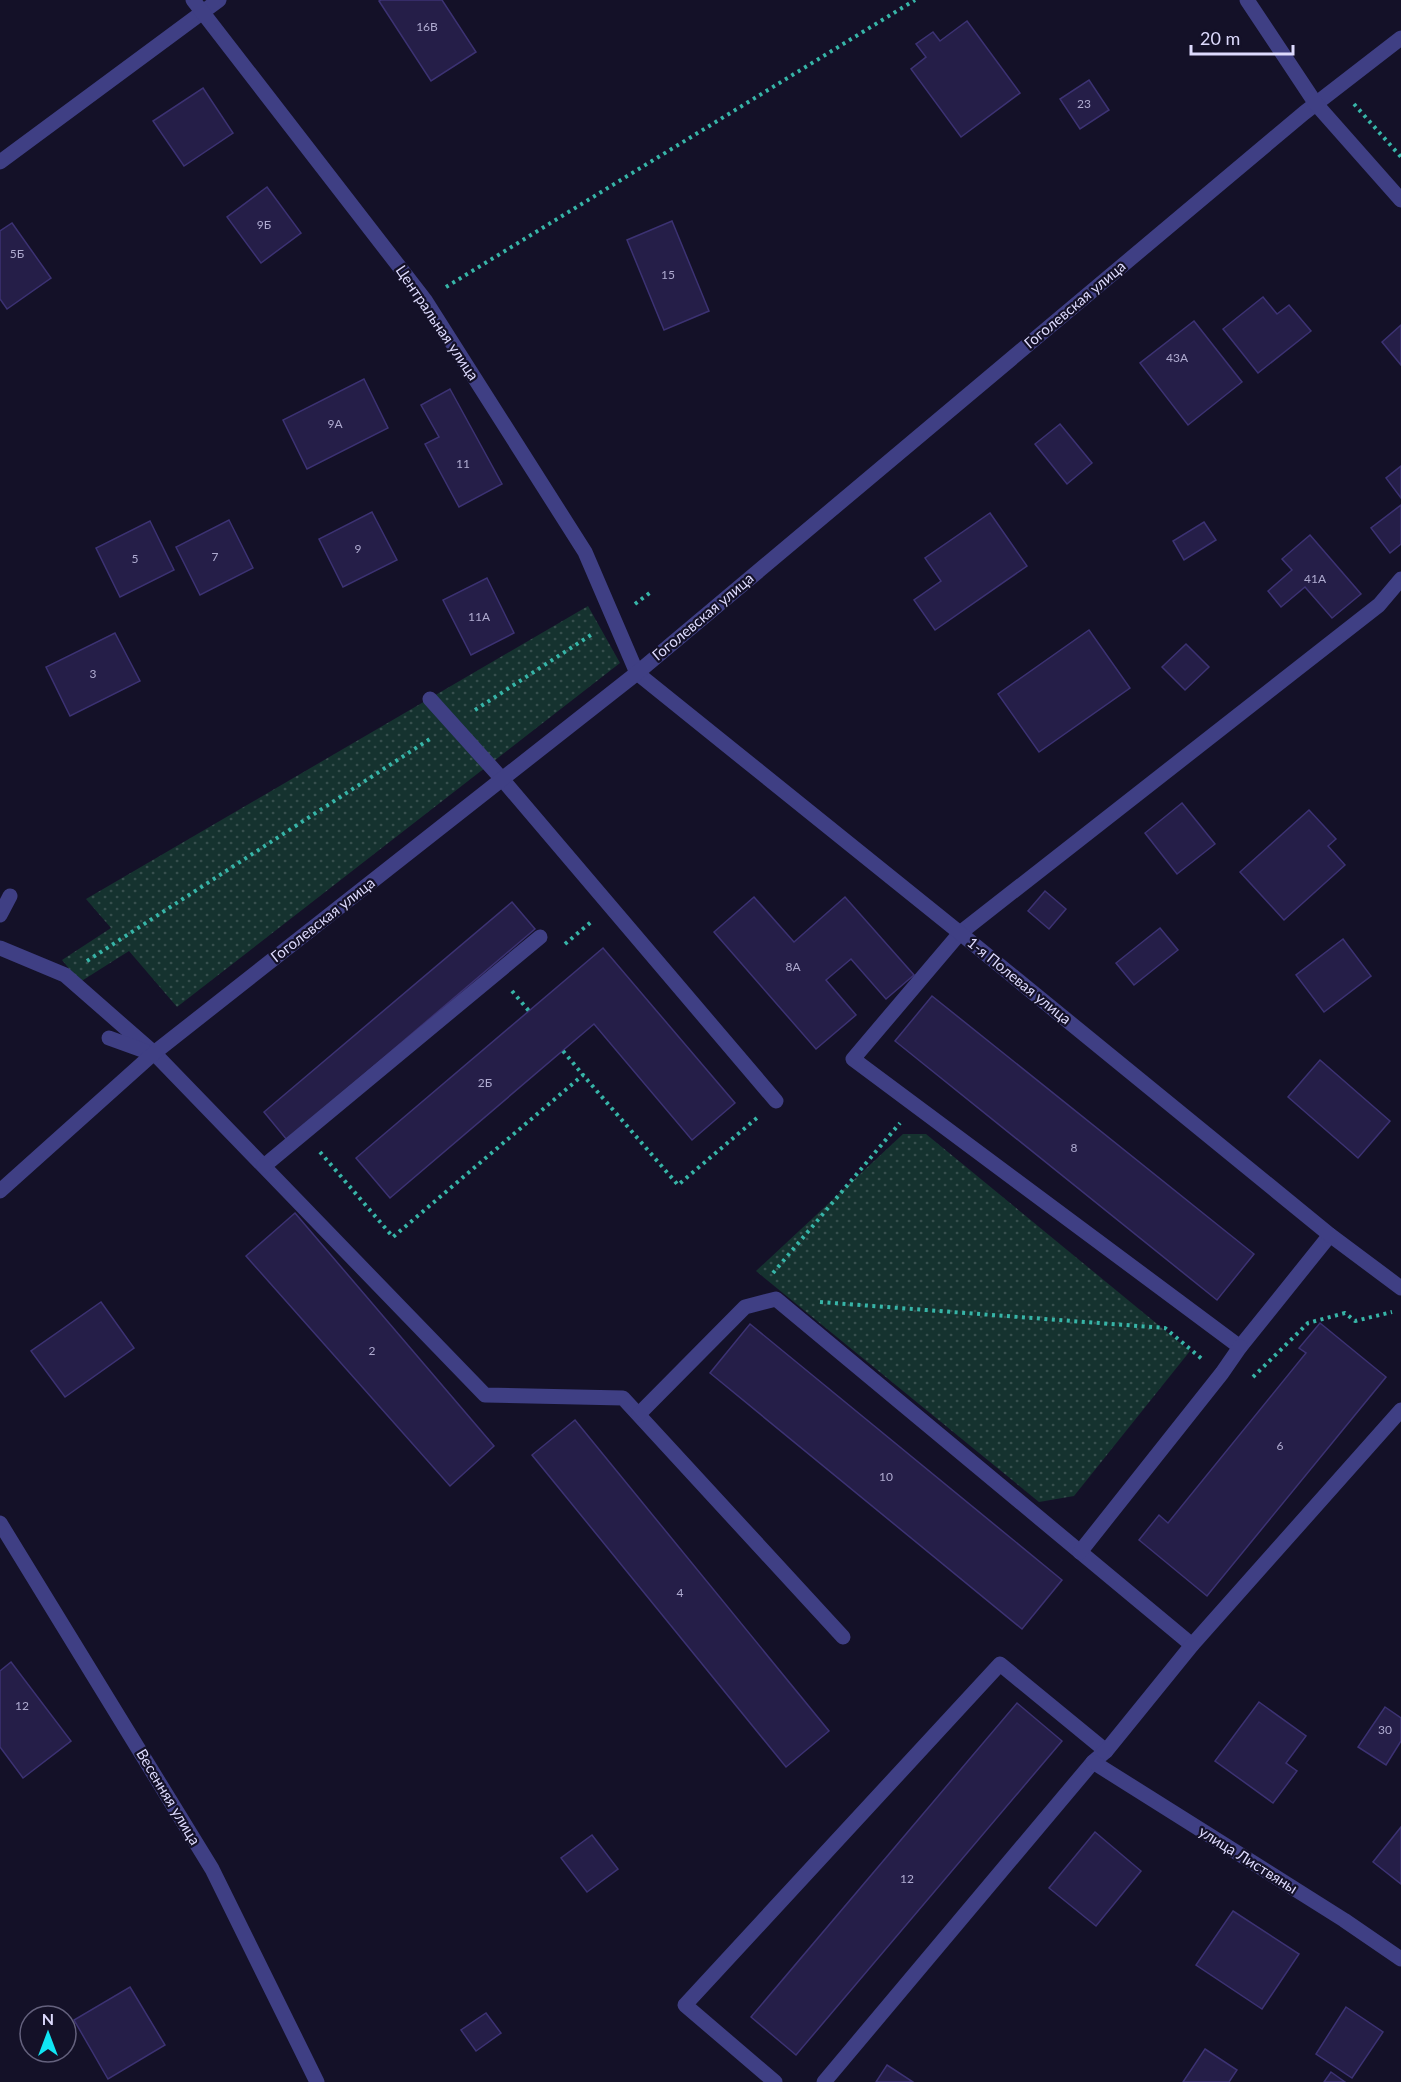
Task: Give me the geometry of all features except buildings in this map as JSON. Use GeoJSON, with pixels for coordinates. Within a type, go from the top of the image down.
{"type":"FeatureCollection","features":[{"type":"Feature","properties":{"kind":"street","name":"Центральная улица"},"geometry":{"type":"LineString","coordinates":[[193,0],[425,300],[585,552],[638,673]]}},
{"type":"Feature","properties":{"kind":"street"},"geometry":{"type":"LineString","coordinates":[[0,162],[219,0]]}},
{"type":"Feature","properties":{"kind":"street"},"geometry":{"type":"LineString","coordinates":[[1247,0],[1316,104],[1401,200]]}},
{"type":"Feature","properties":{"kind":"street","name":"Гоголевская улица"},"geometry":{"type":"LineString","coordinates":[[0,1191],[154,1053],[638,673],[1316,104],[1401,38]]}},
{"type":"Feature","properties":{"kind":"street"},"geometry":{"type":"LineString","coordinates":[[1239,1347],[853,1059],[960,933],[1379,605],[1401,579]]}},
{"type":"Feature","properties":{"kind":"street","name":"1-я Полевая улица"},"geometry":{"type":"LineString","coordinates":[[638,673],[1330,1235],[1401,1288]]}},
{"type":"Feature","properties":{"kind":"street"},"geometry":{"type":"LineString","coordinates":[[430,699],[502,779],[776,1101]]}},
{"type":"Feature","properties":{"kind":"street"},"geometry":{"type":"LineString","coordinates":[[0,915],[10,896]]}},
{"type":"Feature","properties":{"kind":"street"},"geometry":{"type":"LineString","coordinates":[[264,1166],[540,937]]}},
{"type":"Feature","properties":{"kind":"street"},"geometry":{"type":"LineString","coordinates":[[0,948],[64,975],[154,1053],[485,1395],[623,1398],[843,1637]]}},
{"type":"Feature","properties":{"kind":"street"},"geometry":{"type":"LineString","coordinates":[[109,1038],[154,1053]]}},
{"type":"Feature","properties":{"kind":"street"},"geometry":{"type":"LineString","coordinates":[[1080,1552],[1222,1373],[1239,1347],[1330,1235]]}},
{"type":"Feature","properties":{"kind":"street"},"geometry":{"type":"LineString","coordinates":[[639,1414],[744,1307],[776,1299],[1192,1645]]}},
{"type":"Feature","properties":{"kind":"street"},"geometry":{"type":"LineString","coordinates":[[824,2082],[1094,1762],[1106,1751],[1192,1645],[1401,1410]]}},
{"type":"Feature","properties":{"kind":"street","name":"Весенняя улица"},"geometry":{"type":"LineString","coordinates":[[0,1523],[212,1869],[317,2082]]}},
{"type":"Feature","properties":{"kind":"street"},"geometry":{"type":"LineString","coordinates":[[775,2082],[685,2005],[1000,1664],[1106,1751]]}},
{"type":"Feature","properties":{"kind":"street","name":"улица Листвяны"},"geometry":{"type":"LineString","coordinates":[[1094,1762],[1344,1920],[1401,1959]]}},
{"type":"Feature","properties":{"kind":"path"},"geometry":{"type":"LineString","coordinates":[[425,300],[915,0]]}},
{"type":"Feature","properties":{"kind":"path"},"geometry":{"type":"LineString","coordinates":[[1339,86],[1401,157]]}},
{"type":"Feature","properties":{"kind":"path"},"geometry":{"type":"LineString","coordinates":[[64,975],[614,620],[651,592]]}},
{"type":"Feature","properties":{"kind":"path"},"geometry":{"type":"LineString","coordinates":[[511,990],[529,1011]]}},
{"type":"Feature","properties":{"kind":"path"},"geometry":{"type":"LineString","coordinates":[[563,1051],[678,1185],[776,1101]]}},
{"type":"Feature","properties":{"kind":"path"},"geometry":{"type":"LineString","coordinates":[[320,1152],[393,1236],[584,1075]]}},
{"type":"Feature","properties":{"kind":"path"},"geometry":{"type":"LineString","coordinates":[[744,1307],[916,1104]]}},
{"type":"Feature","properties":{"kind":"path"},"geometry":{"type":"LineString","coordinates":[[776,1299],[1165,1328],[1190,1351],[1222,1373],[1253,1377],[1308,1323],[1345,1313],[1355,1322],[1401,1310]]}},
{"type":"Feature","properties":{"kind":"green space"},"geometry":{"type":"Polygon","coordinates":[[[588,606],[620,663],[177,1007],[129,951],[80,982],[62,960],[111,928],[86,899],[588,606]]]}},
{"type":"Feature","properties":{"kind":"green space"},"geometry":{"type":"Polygon","coordinates":[[[903,1134],[926,1134],[1190,1351],[1074,1496],[1039,1502],[756,1271],[903,1134]]]}}]}
